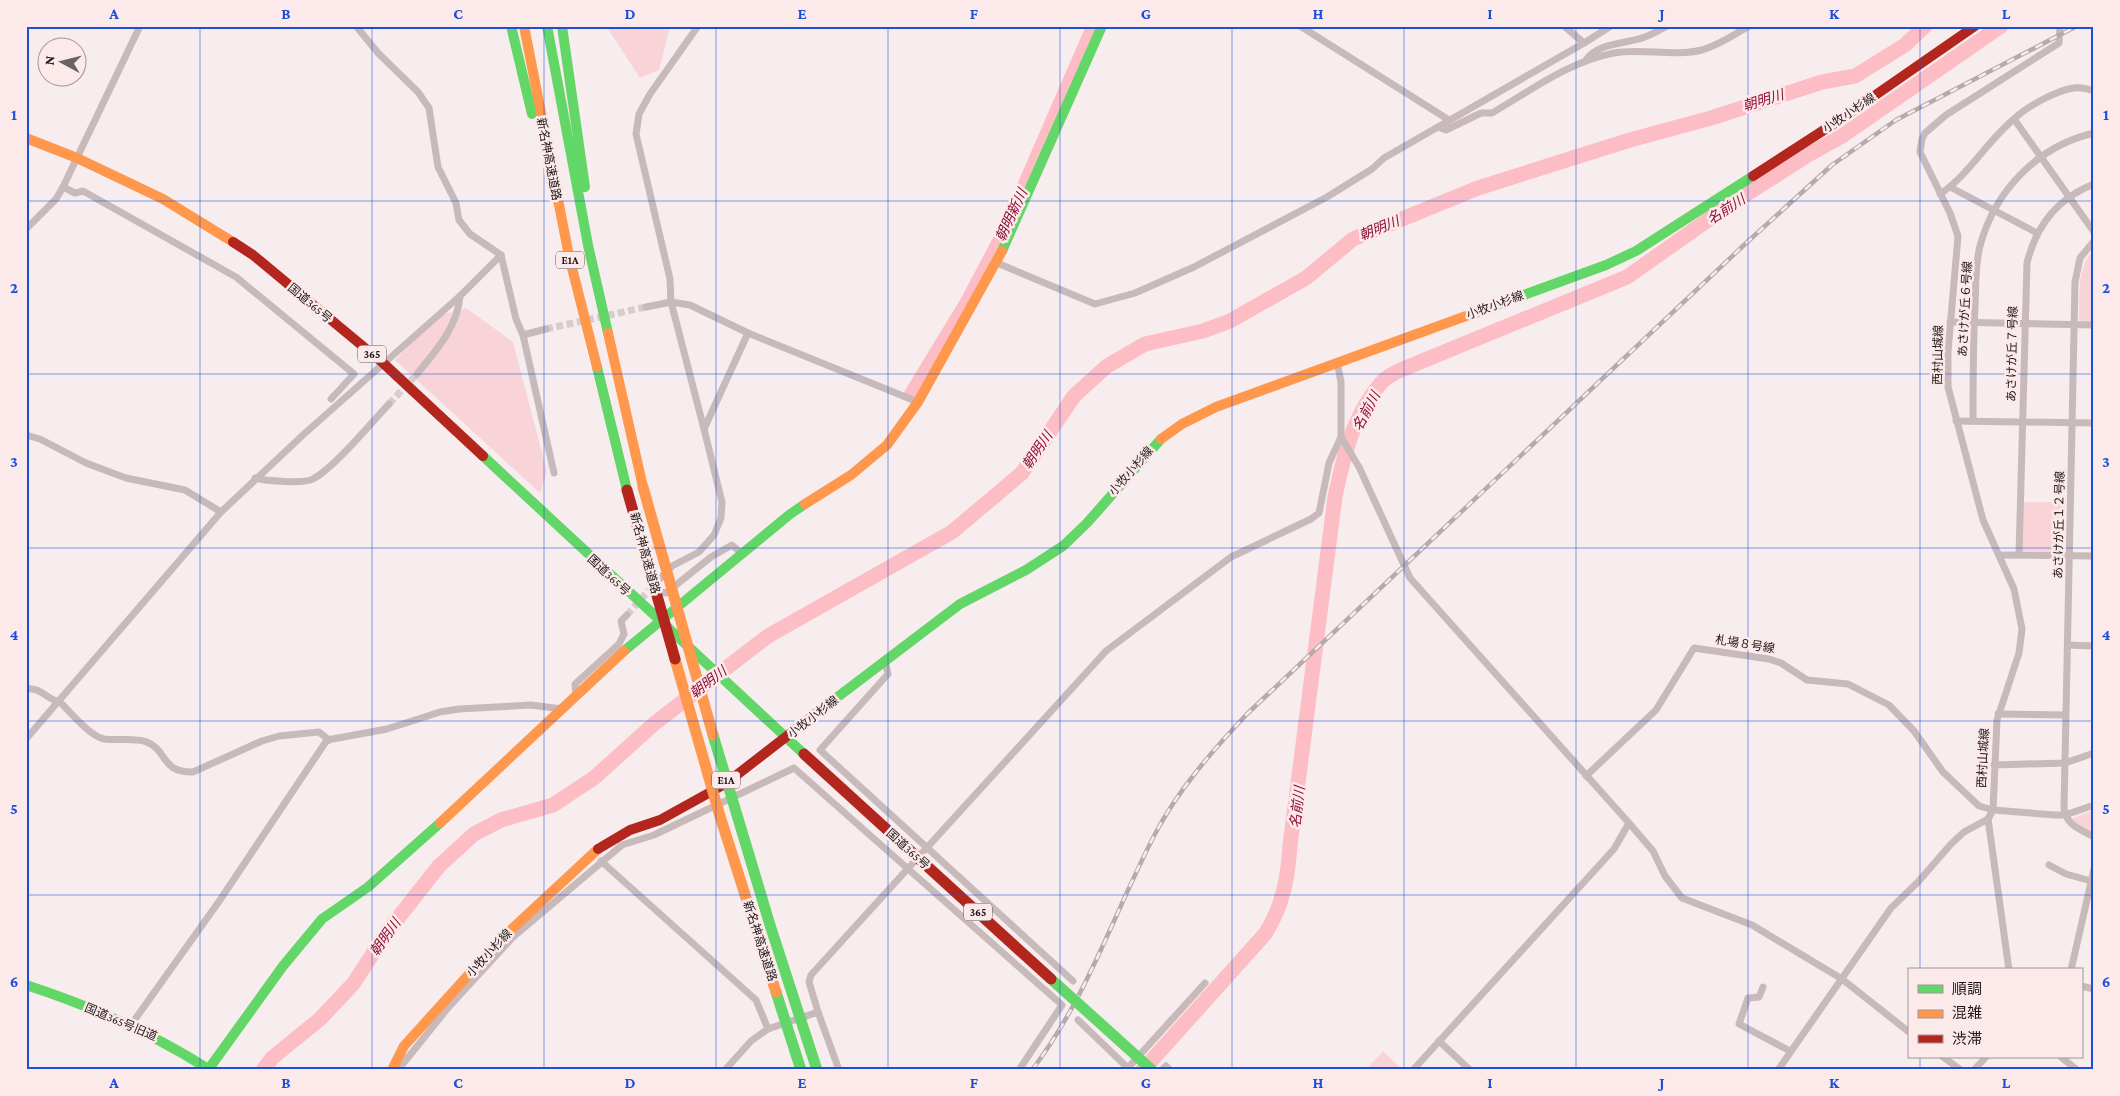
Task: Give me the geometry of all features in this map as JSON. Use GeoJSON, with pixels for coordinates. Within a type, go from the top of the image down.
{"type":"FeatureCollection","features":[{"type":"Feature","properties":{"kind":"main road"},"geometry":{"type":"LineString","coordinates":[[511,26],[569,256]]}},
{"type":"Feature","properties":{"kind":"main road","name":"新名神高速道路"},"geometry":{"type":"LineString","coordinates":[[524,26],[569,256],[628,490],[716,804],[801,1070]]}},
{"type":"Feature","properties":{"kind":"main road","name":"新名神高速道路"},"geometry":{"type":"LineString","coordinates":[[547,26],[562,115],[617,376],[644,487],[732,800],[817,1070]]}},
{"type":"Feature","properties":{"kind":"main road"},"geometry":{"type":"LineString","coordinates":[[562,26],[581,164],[617,376]]}},
{"type":"Feature","properties":{"kind":"main road"},"geometry":{"type":"LineString","coordinates":[[209,1069],[284,966],[322,919],[368,888],[457,808],[576,696],[659,622],[741,553],[789,515],[870,461],[887,445],[918,402],[997,263],[1102,26]]}},
{"type":"Feature","properties":{"kind":"main road","name":"小牧小杉線"},"geometry":{"type":"LineString","coordinates":[[392,1070],[404,1046],[499,941],[594,852],[630,830],[660,820],[724,784],[960,604],[988,588],[1033,568],[1064,546],[1086,524],[1153,446],[1186,422],[1216,407],[1606,265],[1636,251],[1838,121],[1974,26]]}},
{"type":"Feature","properties":{"kind":"main road","name":"国道365号"},"geometry":{"type":"LineString","coordinates":[[26,138],[77,158],[163,200],[253,256],[383,363],[773,727],[1152,1070]]}},
{"type":"Feature","properties":{"kind":"main road","name":"国道365号旧道"},"geometry":{"type":"LineString","coordinates":[[26,985],[131,1025],[163,1041],[209,1069]]}},
{"type":"Feature","properties":{"kind":"street"},"geometry":{"type":"LineString","coordinates":[[26,230],[56,199],[63,187],[140,26]]}},
{"type":"Feature","properties":{"kind":"street"},"geometry":{"type":"LineString","coordinates":[[356,26],[378,53],[418,92],[429,108],[438,167],[456,203],[459,220],[470,234],[501,255],[516,319],[523,335],[554,473]]}},
{"type":"Feature","properties":{"kind":"street"},"geometry":{"type":"LineString","coordinates":[[698,26],[650,94],[639,114],[636,134],[670,278],[671,302],[722,502],[721,518],[714,535],[699,552],[672,566],[650,589],[666,593],[711,558],[732,546],[741,553]]}},
{"type":"Feature","properties":{"kind":"street"},"geometry":{"type":"LineString","coordinates":[[1300,26],[1449,120]]}},
{"type":"Feature","properties":{"kind":"street"},"geometry":{"type":"LineString","coordinates":[[1564,26],[1584,42]]}},
{"type":"Feature","properties":{"kind":"street"},"geometry":{"type":"LineString","coordinates":[[997,263],[1095,304],[1135,293],[1194,267],[1327,197],[1372,169],[1384,158],[1611,26]]}},
{"type":"Feature","properties":{"kind":"street"},"geometry":{"type":"LineString","coordinates":[[1438,127],[1446,130],[1481,113],[1492,113],[1585,61],[1596,51],[1620,42],[1645,37],[1667,26]]}},
{"type":"Feature","properties":{"kind":"street"},"geometry":{"type":"LineString","coordinates":[[1585,61],[1615,53],[1688,52],[1702,50],[1728,39],[1749,26]]}},
{"type":"Feature","properties":{"kind":"street","name":"西村山城線"},"geometry":{"type":"LineString","coordinates":[[1993,810],[1998,714],[2019,653],[2022,638],[2021,617],[2014,589],[1983,520],[1948,387],[1950,322],[1958,236],[1950,214],[1920,152],[1922,139],[1925,134],[1946,115],[2059,43],[2060,26]]}},
{"type":"Feature","properties":{"kind":"street"},"geometry":{"type":"LineString","coordinates":[[1940,194],[1950,187],[1993,138],[2014,119],[2035,104],[2072,88],[2094,91]]}},
{"type":"Feature","properties":{"kind":"street"},"geometry":{"type":"LineString","coordinates":[[2014,119],[2094,232]]}},
{"type":"Feature","properties":{"kind":"street","name":"あさけが丘６号線"},"geometry":{"type":"LineString","coordinates":[[1973,421],[1976,273],[1980,246],[1994,210],[2013,182],[2041,156],[2068,141],[2094,133]]}},
{"type":"Feature","properties":{"kind":"street","name":"あさけが丘７号線"},"geometry":{"type":"LineString","coordinates":[[2019,555],[2026,269],[2030,250],[2037,233],[2051,213],[2069,197],[2094,184]]}},
{"type":"Feature","properties":{"kind":"street"},"geometry":{"type":"LineString","coordinates":[[63,187],[75,194],[82,190],[236,277],[354,374],[331,399]]}},
{"type":"Feature","properties":{"kind":"street"},"geometry":{"type":"LineString","coordinates":[[1950,187],[2037,233]]}},
{"type":"Feature","properties":{"kind":"street","name":"あさけが丘１２号線"},"geometry":{"type":"LineString","coordinates":[[2065,815],[2065,716],[2074,325],[2078,264],[2083,253],[2094,241]]}},
{"type":"Feature","properties":{"kind":"street"},"geometry":{"type":"LineString","coordinates":[[26,739],[60,702],[221,512],[255,478],[460,296],[501,255]]}},
{"type":"Feature","properties":{"kind":"street"},"geometry":{"type":"LineString","coordinates":[[417,374],[450,332],[458,313],[460,296]]}},
{"type":"Feature","properties":{"kind":"street"},"geometry":{"type":"LineString","coordinates":[[646,307],[671,302],[690,305],[748,332],[918,402]]}},
{"type":"Feature","properties":{"kind":"street"},"geometry":{"type":"LineString","coordinates":[[1950,322],[2094,325]]}},
{"type":"Feature","properties":{"kind":"street"},"geometry":{"type":"LineString","coordinates":[[523,335],[546,329]]}},
{"type":"Feature","properties":{"kind":"street"},"geometry":{"type":"LineString","coordinates":[[704,429],[748,332]]}},
{"type":"Feature","properties":{"kind":"street"},"geometry":{"type":"LineString","coordinates":[[839,1070],[809,982],[811,975],[1106,651],[1231,557],[1311,519],[1319,513],[1329,462],[1341,439],[1341,382],[1337,362]]}},
{"type":"Feature","properties":{"kind":"street"},"geometry":{"type":"LineString","coordinates":[[255,478],[266,481],[312,480],[331,464],[389,404]]}},
{"type":"Feature","properties":{"kind":"street"},"geometry":{"type":"LineString","coordinates":[[1956,421],[2094,423]]}},
{"type":"Feature","properties":{"kind":"street"},"geometry":{"type":"LineString","coordinates":[[26,436],[40,439],[86,463],[126,478],[185,490],[221,512]]}},
{"type":"Feature","properties":{"kind":"street"},"geometry":{"type":"LineString","coordinates":[[1341,439],[1359,467],[1410,578],[1653,851],[1665,876],[1682,898],[1742,919],[1842,979],[1908,1031]]}},
{"type":"Feature","properties":{"kind":"street"},"geometry":{"type":"LineString","coordinates":[[1999,555],[2094,556]]}},
{"type":"Feature","properties":{"kind":"street"},"geometry":{"type":"LineString","coordinates":[[576,696],[575,684],[619,644],[624,634],[621,621],[627,614]]}},
{"type":"Feature","properties":{"kind":"street"},"geometry":{"type":"LineString","coordinates":[[2068,645],[2094,646]]}},
{"type":"Feature","properties":{"kind":"street","name":"札場８号線"},"geometry":{"type":"LineString","coordinates":[[1586,776],[1656,710],[1694,648],[1769,659],[1781,663],[1807,680],[1848,684],[1868,693],[1889,705],[1914,731],[1928,753],[1954,784],[1979,806],[1993,810]]}},
{"type":"Feature","properties":{"kind":"street"},"geometry":{"type":"LineString","coordinates":[[885,661],[888,674],[820,750],[1073,981]]}},
{"type":"Feature","properties":{"kind":"street"},"geometry":{"type":"LineString","coordinates":[[26,689],[39,690],[52,701],[60,702],[94,734],[103,739],[147,743],[154,747],[173,770],[181,772],[193,772],[262,741],[279,736],[319,732],[329,740]]}},
{"type":"Feature","properties":{"kind":"street"},"geometry":{"type":"LineString","coordinates":[[131,1025],[329,740],[387,729],[440,712],[459,709],[531,705],[562,709]]}},
{"type":"Feature","properties":{"kind":"street"},"geometry":{"type":"LineString","coordinates":[[1998,714],[2065,716]]}},
{"type":"Feature","properties":{"kind":"street"},"geometry":{"type":"LineString","coordinates":[[1994,764],[2065,763],[2094,753]]}},
{"type":"Feature","properties":{"kind":"street"},"geometry":{"type":"LineString","coordinates":[[398,1070],[441,1016],[513,937],[601,860],[622,845],[654,835],[794,768],[910,868],[1062,1006],[1019,1070]]}},
{"type":"Feature","properties":{"kind":"street"},"geometry":{"type":"LineString","coordinates":[[1778,1070],[1891,908],[1964,832],[1988,819],[1993,810],[2065,815],[2094,805]]}},
{"type":"Feature","properties":{"kind":"street"},"geometry":{"type":"LineString","coordinates":[[2065,815],[2071,824],[2094,837]]}},
{"type":"Feature","properties":{"kind":"street"},"geometry":{"type":"LineString","coordinates":[[1988,819],[2009,968]]}},
{"type":"Feature","properties":{"kind":"street"},"geometry":{"type":"LineString","coordinates":[[1413,1070],[1614,849],[1629,823]]}},
{"type":"Feature","properties":{"kind":"street"},"geometry":{"type":"LineString","coordinates":[[601,860],[756,1000],[768,1029]]}},
{"type":"Feature","properties":{"kind":"street"},"geometry":{"type":"LineString","coordinates":[[2049,865],[2066,874],[2091,882]]}},
{"type":"Feature","properties":{"kind":"street"},"geometry":{"type":"LineString","coordinates":[[2071,968],[2094,870]]}},
{"type":"Feature","properties":{"kind":"street"},"geometry":{"type":"LineString","coordinates":[[1078,1020],[1128,1069],[1205,983]]}},
{"type":"Feature","properties":{"kind":"street"},"geometry":{"type":"LineString","coordinates":[[1763,986],[1759,997],[1748,998],[1739,1024],[1790,1051]]}},
{"type":"Feature","properties":{"kind":"street"},"geometry":{"type":"LineString","coordinates":[[725,1070],[751,1041],[768,1029],[818,1012]]}},
{"type":"Feature","properties":{"kind":"street"},"geometry":{"type":"LineString","coordinates":[[1439,1041],[1470,1070]]}},
{"type":"Feature","properties":{"kind":"street"},"geometry":{"type":"LineString","coordinates":[[1944,1058],[1961,1070]]}},
{"type":"Feature","properties":{"kind":"street"},"geometry":{"type":"LineString","coordinates":[[1974,1070],[1985,1058]]}},
{"type":"Feature","properties":{"kind":"street"},"geometry":{"type":"LineString","coordinates":[[2062,1058],[2077,1070]]}},
{"type":"Feature","properties":{"kind":"street"},"geometry":{"type":"LineString","coordinates":[[1162,1070],[1166,1066],[1170,1070]]}},
{"type":"Feature","properties":{"kind":"shaded area"},"geometry":{"type":"Polygon","coordinates":[[[606,26],[670,26],[659,70],[640,78],[606,26]]]}},
{"type":"Feature","properties":{"kind":"shaded area"},"geometry":{"type":"Polygon","coordinates":[[[2094,249],[2094,323],[2081,323],[2079,320],[2080,282],[2084,265],[2094,249]]]}},
{"type":"Feature","properties":{"kind":"shaded area"},"geometry":{"type":"Polygon","coordinates":[[[466,308],[513,342],[547,472],[540,493],[395,360],[438,316],[466,308]]]}},
{"type":"Feature","properties":{"kind":"shaded area"},"geometry":{"type":"Polygon","coordinates":[[[2023,502],[2065,502],[2064,549],[2062,552],[2024,551],[2021,549],[2023,502]]]}},
{"type":"Feature","properties":{"kind":"shaded area"},"geometry":{"type":"Polygon","coordinates":[[[2094,810],[2094,834],[2071,819],[2094,810]]]}},
{"type":"Feature","properties":{"kind":"shaded area"},"geometry":{"type":"Polygon","coordinates":[[[1383,1051],[1403,1070],[1366,1070],[1383,1051]]]}},
{"type":"Feature","properties":{"kind":"waterway","name":"朝明新川"},"geometry":{"type":"LineString","coordinates":[[911,395],[967,303],[1005,231],[1094,26]]}},
{"type":"Feature","properties":{"kind":"waterway","name":"朝明川"},"geometry":{"type":"LineString","coordinates":[[263,1070],[272,1058],[320,1019],[353,984],[387,932],[439,866],[474,834],[501,820],[553,805],[594,778],[655,723],[768,636],[952,532],[1022,473],[1074,396],[1107,366],[1145,344],[1203,331],[1230,321],[1306,278],[1353,239],[1478,188],[1630,140],[1711,118],[1822,82],[1855,76],[1905,45],[1925,26]]}},
{"type":"Feature","properties":{"kind":"waterway","name":"名前川"},"geometry":{"type":"LineString","coordinates":[[1143,1070],[1265,934],[1276,913],[1284,891],[1335,497],[1351,436],[1364,407],[1373,393],[1392,374],[1627,277],[1725,208],[1808,155],[1842,136],[2001,26]]}},
{"type":"Feature","properties":{"kind":"tunnel"},"geometry":{"type":"LineString","coordinates":[[546,329],[646,307]]}},
{"type":"Feature","properties":{"kind":"tunnel"},"geometry":{"type":"LineString","coordinates":[[389,404],[417,374]]}},
{"type":"Feature","properties":{"kind":"tunnel"},"geometry":{"type":"LineString","coordinates":[[627,615],[650,589]]}},
{"type":"Feature","properties":{"kind":"railway"},"geometry":{"type":"LineString","coordinates":[[1032,1070],[1052,1042],[1069,1013],[1099,955],[1140,864],[1164,818],[1185,786],[1247,714],[1743,246],[1832,165],[1896,120],[2077,26]]}},
{"type":"Feature","properties":{"kind":"traffic: fast"},"geometry":{"type":"LineString","coordinates":[[511,26],[532,114]]}},
{"type":"Feature","properties":{"kind":"traffic: fast"},"geometry":{"type":"LineString","coordinates":[[547,26],[588,245],[608,333]]}},
{"type":"Feature","properties":{"kind":"traffic: fast"},"geometry":{"type":"LineString","coordinates":[[562,26],[585,187]]}},
{"type":"Feature","properties":{"kind":"traffic: fast"},"geometry":{"type":"LineString","coordinates":[[1002,251],[1102,26]]}},
{"type":"Feature","properties":{"kind":"traffic: fast"},"geometry":{"type":"LineString","coordinates":[[1488,308],[1606,265],[1636,251],[1753,176]]}},
{"type":"Feature","properties":{"kind":"traffic: fast"},"geometry":{"type":"LineString","coordinates":[[597,367],[627,490]]}},
{"type":"Feature","properties":{"kind":"traffic: fast"},"geometry":{"type":"LineString","coordinates":[[831,702],[960,604],[1026,570],[1063,546],[1087,523],[1161,439]]}},
{"type":"Feature","properties":{"kind":"traffic: fast"},"geometry":{"type":"LineString","coordinates":[[483,456],[804,754]]}},
{"type":"Feature","properties":{"kind":"traffic: fast"},"geometry":{"type":"LineString","coordinates":[[624,651],[789,515],[805,504]]}},
{"type":"Feature","properties":{"kind":"traffic: fast"},"geometry":{"type":"LineString","coordinates":[[713,735],[770,925],[817,1070]]}},
{"type":"Feature","properties":{"kind":"traffic: fast"},"geometry":{"type":"LineString","coordinates":[[208,1070],[283,966],[322,919],[368,887],[440,823]]}},
{"type":"Feature","properties":{"kind":"traffic: fast"},"geometry":{"type":"LineString","coordinates":[[1051,979],[1152,1070]]}},
{"type":"Feature","properties":{"kind":"traffic: fast"},"geometry":{"type":"LineString","coordinates":[[26,985],[121,1021],[166,1044],[210,1070]]}},
{"type":"Feature","properties":{"kind":"traffic: fast"},"geometry":{"type":"LineString","coordinates":[[776,992],[801,1070]]}},
{"type":"Feature","properties":{"kind":"traffic: slow"},"geometry":{"type":"LineString","coordinates":[[524,26],[569,256],[597,367]]}},
{"type":"Feature","properties":{"kind":"traffic: slow"},"geometry":{"type":"LineString","coordinates":[[26,138],[77,158],[163,199],[233,242]]}},
{"type":"Feature","properties":{"kind":"traffic: slow"},"geometry":{"type":"LineString","coordinates":[[805,504],[851,475],[887,445],[918,402],[1002,251]]}},
{"type":"Feature","properties":{"kind":"traffic: slow"},"geometry":{"type":"LineString","coordinates":[[1161,439],[1182,424],[1216,407],[1488,308]]}},
{"type":"Feature","properties":{"kind":"traffic: slow"},"geometry":{"type":"LineString","coordinates":[[608,333],[643,487]]}},
{"type":"Feature","properties":{"kind":"traffic: slow"},"geometry":{"type":"LineString","coordinates":[[643,487],[713,735]]}},
{"type":"Feature","properties":{"kind":"traffic: slow"},"geometry":{"type":"LineString","coordinates":[[440,823],[624,651]]}},
{"type":"Feature","properties":{"kind":"traffic: slow"},"geometry":{"type":"LineString","coordinates":[[675,659],[719,813],[776,992]]}},
{"type":"Feature","properties":{"kind":"traffic: slow"},"geometry":{"type":"LineString","coordinates":[[392,1070],[404,1046],[499,941],[598,849]]}},
{"type":"Feature","properties":{"kind":"traffic: jam"},"geometry":{"type":"LineString","coordinates":[[1753,176],[1838,121],[1975,26]]}},
{"type":"Feature","properties":{"kind":"traffic: jam"},"geometry":{"type":"LineString","coordinates":[[233,242],[253,255],[383,363],[483,456]]}},
{"type":"Feature","properties":{"kind":"traffic: jam"},"geometry":{"type":"LineString","coordinates":[[627,490],[675,659]]}},
{"type":"Feature","properties":{"kind":"traffic: jam"},"geometry":{"type":"LineString","coordinates":[[598,849],[630,830],[660,820],[725,784],[831,702]]}},
{"type":"Feature","properties":{"kind":"traffic: jam"},"geometry":{"type":"LineString","coordinates":[[804,754],[1051,979]]}}]}
